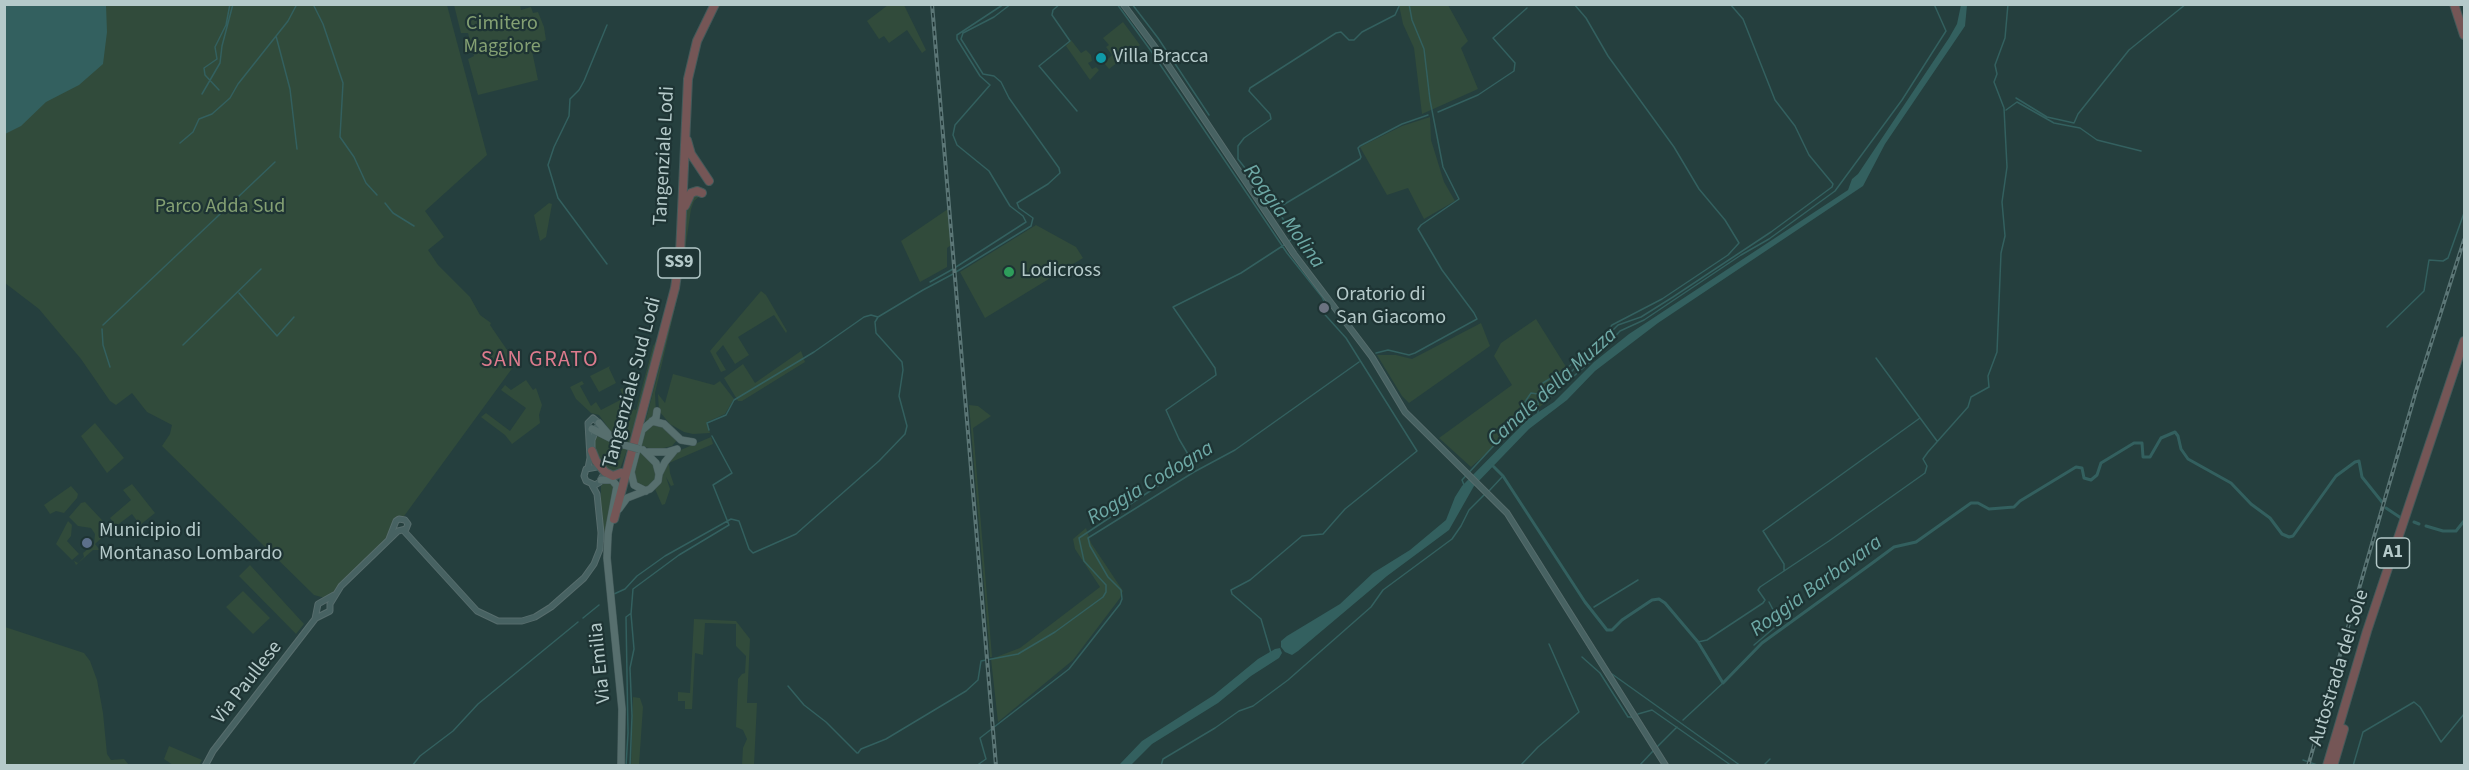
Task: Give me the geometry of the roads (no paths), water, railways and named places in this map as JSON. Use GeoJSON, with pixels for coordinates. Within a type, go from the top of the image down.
{"type":"FeatureCollection","features":[{"type":"Feature","properties":{"kind":"highway","name":"Tangenziale Sud Lodi"},"geometry":{"type":"LineString","coordinates":[[614,515],[673,299],[680,254],[686,101],[694,52],[713,4]]}},
{"type":"Feature","properties":{"kind":"highway","name":"Tangenziale Lodi"},"geometry":{"type":"LineString","coordinates":[[614,515],[674,276],[686,70],[695,38],[713,4]]}},
{"type":"Feature","properties":{"kind":"highway"},"geometry":{"type":"LineString","coordinates":[[2454,4],[2464,35]]}},
{"type":"Feature","properties":{"kind":"highway"},"geometry":{"type":"LineString","coordinates":[[686,101],[688,146],[709,182]]}},
{"type":"Feature","properties":{"kind":"highway"},"geometry":{"type":"LineString","coordinates":[[680,254],[686,200],[693,192],[702,193]]}},
{"type":"Feature","properties":{"kind":"highway","name":"Autostrada del Sole"},"geometry":{"type":"LineString","coordinates":[[2327,765],[2367,631],[2464,341]]}},
{"type":"Feature","properties":{"kind":"highway","name":"Autostrada del Sole"},"geometry":{"type":"LineString","coordinates":[[2333,765],[2384,594],[2464,355]]}},
{"type":"Feature","properties":{"kind":"highway"},"geometry":{"type":"LineString","coordinates":[[642,430],[656,378],[656,365]]}},
{"type":"Feature","properties":{"kind":"highway"},"geometry":{"type":"LineString","coordinates":[[592,451],[598,465],[605,472],[613,476],[621,473]]}},
{"type":"Feature","properties":{"kind":"highway"},"geometry":{"type":"LineString","coordinates":[[600,475],[613,477],[621,473],[628,459]]}},
{"type":"Feature","properties":{"kind":"main road"},"geometry":{"type":"LineString","coordinates":[[1123,4],[1166,62],[1288,246],[1372,357],[1405,412],[1489,492],[1510,516],[1666,765]]}},
{"type":"Feature","properties":{"kind":"main road"},"geometry":{"type":"LineString","coordinates":[[648,490],[637,488],[631,478],[642,430],[656,417],[657,411]]}},
{"type":"Feature","properties":{"kind":"main road"},"geometry":{"type":"LineString","coordinates":[[651,421],[664,424],[680,439],[693,442]]}},
{"type":"Feature","properties":{"kind":"main road"},"geometry":{"type":"LineString","coordinates":[[595,429],[623,444],[641,450],[655,453],[677,449],[665,462],[656,485],[625,500],[614,515]]}},
{"type":"Feature","properties":{"kind":"main road"},"geometry":{"type":"LineString","coordinates":[[595,429],[591,442],[600,475],[599,507]]}},
{"type":"Feature","properties":{"kind":"main road"},"geometry":{"type":"LineString","coordinates":[[328,602],[330,611],[320,613],[318,604],[328,602],[341,586],[401,529],[417,544],[466,603],[477,611],[498,621],[522,621],[535,617],[551,607],[579,583],[591,569],[601,543],[597,492],[584,479],[595,429]]}},
{"type":"Feature","properties":{"kind":"main road"},"geometry":{"type":"LineString","coordinates":[[679,448],[680,439]]}},
{"type":"Feature","properties":{"kind":"main road"},"geometry":{"type":"LineString","coordinates":[[641,450],[656,463],[659,477]]}},
{"type":"Feature","properties":{"kind":"main road"},"geometry":{"type":"LineString","coordinates":[[588,468],[616,484],[614,515]]}},
{"type":"Feature","properties":{"kind":"main road"},"geometry":{"type":"LineString","coordinates":[[592,485],[600,475]]}},
{"type":"Feature","properties":{"kind":"main road","name":"Tangenziale Lodi"},"geometry":{"type":"LineString","coordinates":[[607,558],[608,534],[614,515]]}},
{"type":"Feature","properties":{"kind":"main road","name":"Via Emilia"},"geometry":{"type":"LineString","coordinates":[[607,558],[622,709],[621,765]]}},
{"type":"Feature","properties":{"kind":"main road","name":"Via Paullese"},"geometry":{"type":"LineString","coordinates":[[205,765],[213,751],[320,613]]}},
{"type":"Feature","properties":{"kind":"water"},"geometry":{"type":"Polygon","coordinates":[[[4,5],[106,5],[107,32],[103,64],[79,85],[46,102],[21,126],[5,134],[4,5]]]}},
{"type":"Feature","properties":{"kind":"water"},"geometry":{"type":"Polygon","coordinates":[[[1961,5],[1967,5],[1965,26],[1885,144],[1863,186],[1658,323],[1595,371],[1567,400],[1529,429],[1474,486],[1449,530],[1387,576],[1298,651],[1292,655],[1285,652],[1281,647],[1281,641],[1287,636],[1340,604],[1373,573],[1410,550],[1446,520],[1462,486],[1528,419],[1554,402],[1594,362],[1629,334],[1848,190],[1852,179],[1858,174],[1949,38],[1957,24],[1961,5]]]}},
{"type":"Feature","properties":{"kind":"water"},"geometry":{"type":"Polygon","coordinates":[[[1280,648],[1282,653],[1279,658],[1251,676],[1218,703],[1152,744],[1131,765],[1119,765],[1142,741],[1214,695],[1258,659],[1280,648]]]}},
{"type":"Feature","properties":{"kind":"waterway"},"geometry":{"type":"LineString","coordinates":[[219,90],[205,75],[204,68],[217,59],[215,47],[226,25],[230,4]]}},
{"type":"Feature","properties":{"kind":"waterway"},"geometry":{"type":"LineString","coordinates":[[202,94],[220,63],[233,4]]}},
{"type":"Feature","properties":{"kind":"waterway"},"geometry":{"type":"LineString","coordinates":[[180,143],[193,132],[199,119],[212,114],[230,98],[238,84],[288,21],[297,4]]}},
{"type":"Feature","properties":{"kind":"waterway"},"geometry":{"type":"LineString","coordinates":[[313,4],[323,24],[343,83],[340,137],[354,157],[366,183],[377,195]]}},
{"type":"Feature","properties":{"kind":"waterway"},"geometry":{"type":"LineString","coordinates":[[956,267],[1026,222],[1023,216],[1010,206],[989,171],[957,145],[953,135],[955,125],[990,85],[980,76],[957,39],[957,35],[1004,4]]}},
{"type":"Feature","properties":{"kind":"waterway"},"geometry":{"type":"LineString","coordinates":[[956,272],[1031,226],[1033,218],[1019,208],[1017,203],[1048,184],[1060,173],[1059,168],[1009,98],[1001,82],[994,76],[983,74],[961,39],[963,33],[994,17],[1011,4]]}},
{"type":"Feature","properties":{"kind":"waterway"},"geometry":{"type":"LineString","coordinates":[[1060,4],[1053,10],[1052,15],[1070,41],[1039,66],[1077,111]]}},
{"type":"Feature","properties":{"kind":"waterway","name":"Roggia Molina"},"geometry":{"type":"LineString","coordinates":[[1117,4],[1287,253],[1322,297],[1324,301],[1319,308],[1346,338],[1417,451],[1345,509],[1323,534],[1302,536],[1250,580],[1231,590],[1232,594],[1261,619],[1271,653]]}},
{"type":"Feature","properties":{"kind":"waterway"},"geometry":{"type":"LineString","coordinates":[[1132,4],[1158,38],[1209,115]]}},
{"type":"Feature","properties":{"kind":"waterway"},"geometry":{"type":"LineString","coordinates":[[1279,207],[1238,159],[1238,146],[1244,138],[1271,119],[1270,114],[1249,91],[1250,88],[1336,33],[1341,32],[1349,40],[1354,40],[1362,32],[1395,15],[1400,4]]}},
{"type":"Feature","properties":{"kind":"waterway","name":"Roggia Codogna"},"geometry":{"type":"LineString","coordinates":[[1376,353],[1388,350],[1409,355],[1415,353],[1477,319],[1442,270],[1418,229],[1459,199],[1443,167],[1430,100],[1424,49],[1412,20],[1409,4]]}},
{"type":"Feature","properties":{"kind":"waterway","name":"Canale della Muzza"},"geometry":{"type":"LineString","coordinates":[[1538,413],[1538,394],[1543,383],[1567,368],[1600,340],[1612,325],[1662,299],[1728,255],[1739,243],[1725,220],[1699,189],[1674,147],[1608,56],[1586,18],[1574,4]]}},
{"type":"Feature","properties":{"kind":"waterway","name":"Canale della Muzza"},"geometry":{"type":"LineString","coordinates":[[1464,485],[1462,480],[1499,440],[1531,393],[1538,394],[1568,375],[1618,325],[1641,317],[1673,297],[1771,232],[1832,187],[1833,184],[1809,155],[1795,126],[1775,100],[1743,19],[1730,4]]}},
{"type":"Feature","properties":{"kind":"waterway","name":"Canale della Muzza"},"geometry":{"type":"LineString","coordinates":[[1538,399],[1551,396],[1598,355],[1620,331],[1644,320],[1769,239],[1835,191],[1902,100],[1946,31],[1934,4]]}},
{"type":"Feature","properties":{"kind":"waterway"},"geometry":{"type":"LineString","coordinates":[[1698,642],[1707,640],[1763,603],[1765,600],[1758,590],[1760,587],[1925,473],[1927,466],[1923,459],[1928,452],[1968,407],[1971,397],[1989,387],[1988,376],[1997,352],[2001,253],[2005,236],[2002,202],[2007,167],[2004,108],[1994,82],[1997,74],[1995,65],[2005,38],[2008,4]]}},
{"type":"Feature","properties":{"kind":"waterway"},"geometry":{"type":"LineString","coordinates":[[2016,98],[2047,117],[2074,123],[2078,114],[2129,50],[2186,4]]}},
{"type":"Feature","properties":{"kind":"waterway"},"geometry":{"type":"LineString","coordinates":[[1438,112],[1478,95],[1514,71],[1515,63],[1493,38],[1527,8]]}},
{"type":"Feature","properties":{"kind":"waterway"},"geometry":{"type":"LineString","coordinates":[[607,25],[584,81],[570,99],[569,116],[548,165],[558,198],[607,264]]}},
{"type":"Feature","properties":{"kind":"waterway"},"geometry":{"type":"LineString","coordinates":[[276,36],[290,89],[297,149]]}},
{"type":"Feature","properties":{"kind":"waterway"},"geometry":{"type":"LineString","coordinates":[[2006,110],[2017,102],[2054,123],[2080,128],[2097,140],[2141,151]]}},
{"type":"Feature","properties":{"kind":"waterway"},"geometry":{"type":"LineString","coordinates":[[1288,243],[1294,235],[1278,208],[1360,159],[1358,148],[1360,146],[1402,124],[1428,115]]}},
{"type":"Feature","properties":{"kind":"waterway"},"geometry":{"type":"LineString","coordinates":[[103,325],[275,162]]}},
{"type":"Feature","properties":{"kind":"waterway"},"geometry":{"type":"LineString","coordinates":[[385,203],[393,213],[414,226]]}},
{"type":"Feature","properties":{"kind":"waterway"},"geometry":{"type":"LineString","coordinates":[[2387,327],[2424,291],[2429,260],[2443,261],[2448,258],[2464,213]]}},
{"type":"Feature","properties":{"kind":"waterway"},"geometry":{"type":"LineString","coordinates":[[858,753],[861,749],[886,739],[966,691],[978,680],[981,661],[1018,654],[1055,632],[1103,597],[1106,585],[1084,561],[1079,538],[1191,464],[1192,461],[1166,410],[1216,375],[1215,368],[1173,307],[1241,273],[1284,245]]}},
{"type":"Feature","properties":{"kind":"waterway"},"geometry":{"type":"LineString","coordinates":[[183,345],[261,269]]}},
{"type":"Feature","properties":{"kind":"waterway"},"geometry":{"type":"LineString","coordinates":[[930,282],[953,269]]}},
{"type":"Feature","properties":{"kind":"waterway"},"geometry":{"type":"LineString","coordinates":[[614,594],[625,589],[637,576],[665,556],[731,519],[739,521],[749,549],[753,553],[796,534],[879,461],[905,434],[907,426],[899,396],[902,362],[876,333],[875,322],[878,317],[953,274]]}},
{"type":"Feature","properties":{"kind":"waterway"},"geometry":{"type":"LineString","coordinates":[[239,293],[277,336],[294,317]]}},
{"type":"Feature","properties":{"kind":"waterway"},"geometry":{"type":"LineString","coordinates":[[709,430],[707,423],[726,415],[734,400],[814,352],[864,317],[871,315],[878,317]]}},
{"type":"Feature","properties":{"kind":"waterway"},"geometry":{"type":"LineString","coordinates":[[102,329],[103,345],[110,367]]}},
{"type":"Feature","properties":{"kind":"waterway"},"geometry":{"type":"LineString","coordinates":[[1876,358],[1937,441]]}},
{"type":"Feature","properties":{"kind":"waterway","name":"Roggia Codogna"},"geometry":{"type":"LineString","coordinates":[[976,766],[986,759],[980,738],[1069,669],[1120,604],[1121,590],[1108,577],[1090,546],[1088,538],[1194,472],[1235,450],[1359,362]]}},
{"type":"Feature","properties":{"kind":"waterway"},"geometry":{"type":"LineString","coordinates":[[1784,571],[1784,564],[1763,531],[1920,418]]}},
{"type":"Feature","properties":{"kind":"waterway","name":"Roggia Barbavara"},"geometry":{"type":"LineString","coordinates":[[1492,465],[1503,476],[1585,602],[1607,630],[1612,630],[1622,620],[1652,600],[1659,599],[1698,642],[1723,683],[1762,643],[1894,547],[1916,542],[1971,503],[1978,503],[1989,509],[2014,507],[2076,467],[2082,468],[2084,478],[2091,480],[2097,475],[2101,463],[2134,443],[2142,443],[2143,457],[2150,457],[2161,438],[2175,432],[2181,449],[2188,459],[2231,483],[2251,504],[2270,518],[2282,534],[2289,537],[2293,536],[2336,476],[2355,462],[2359,461],[2362,477],[2382,502]]}},
{"type":"Feature","properties":{"kind":"waterway"},"geometry":{"type":"LineString","coordinates":[[630,766],[632,716],[630,668],[634,649],[631,614],[633,589],[679,555],[729,525],[713,485],[732,473],[712,436]]}},
{"type":"Feature","properties":{"kind":"waterway"},"geometry":{"type":"LineString","coordinates":[[1488,492],[1503,476]]}},
{"type":"Feature","properties":{"kind":"waterway"},"geometry":{"type":"LineString","coordinates":[[1161,766],[1163,759],[1239,711],[1253,706],[1288,680],[1371,607],[1383,590],[1452,539],[1469,510],[1484,495]]}},
{"type":"Feature","properties":{"kind":"waterway","name":"Roggia Barbavara"},"geometry":{"type":"LineString","coordinates":[[2386,508],[2401,518]]}},
{"type":"Feature","properties":{"kind":"waterway","name":"Roggia Barbavara"},"geometry":{"type":"LineString","coordinates":[[2426,526],[2443,531],[2456,531],[2464,521]]}},
{"type":"Feature","properties":{"kind":"waterway","name":"Roggia Barbavara"},"geometry":{"type":"LineString","coordinates":[[2414,522],[2419,524]]}},
{"type":"Feature","properties":{"kind":"waterway"},"geometry":{"type":"LineString","coordinates":[[1594,607],[1638,580]]}},
{"type":"Feature","properties":{"kind":"waterway"},"geometry":{"type":"LineString","coordinates":[[1754,645],[1780,623],[1769,602]]}},
{"type":"Feature","properties":{"kind":"waterway"},"geometry":{"type":"LineString","coordinates":[[583,618],[599,605]]}},
{"type":"Feature","properties":{"kind":"waterway"},"geometry":{"type":"LineString","coordinates":[[626,766],[628,733],[626,617],[630,614]]}},
{"type":"Feature","properties":{"kind":"waterway"},"geometry":{"type":"LineString","coordinates":[[412,766],[420,756],[453,731],[478,704],[578,622]]}},
{"type":"Feature","properties":{"kind":"waterway"},"geometry":{"type":"LineString","coordinates":[[1520,766],[1538,747],[1579,712],[1549,644]]}},
{"type":"Feature","properties":{"kind":"waterway"},"geometry":{"type":"LineString","coordinates":[[1582,657],[1600,673],[1628,717],[1634,717]]}},
{"type":"Feature","properties":{"kind":"waterway"},"geometry":{"type":"LineString","coordinates":[[1612,674],[1741,766]]}},
{"type":"Feature","properties":{"kind":"waterway"},"geometry":{"type":"LineString","coordinates":[[1683,720],[1723,683]]}},
{"type":"Feature","properties":{"kind":"waterway"},"geometry":{"type":"LineString","coordinates":[[788,686],[804,705],[826,722],[857,753]]}},
{"type":"Feature","properties":{"kind":"waterway"},"geometry":{"type":"LineString","coordinates":[[2353,766],[2363,732],[2414,702],[2420,707],[2441,742],[2464,714]]}},
{"type":"Feature","properties":{"kind":"waterway"},"geometry":{"type":"LineString","coordinates":[[1638,714],[1652,710],[1732,766]]}},
{"type":"Feature","properties":{"kind":"waterway"},"geometry":{"type":"LineString","coordinates":[[1656,748],[1677,727]]}},
{"type":"Feature","properties":{"kind":"waterway"},"geometry":{"type":"LineString","coordinates":[[1639,766],[1653,751]]}},
{"type":"Feature","properties":{"kind":"waterway"},"geometry":{"type":"LineString","coordinates":[[1763,766],[1770,759]]}},
{"type":"Feature","properties":{"kind":"waterway"},"geometry":{"type":"LineString","coordinates":[[2303,760],[2320,766]]}},
{"type":"Feature","properties":{"kind":"railway"},"geometry":{"type":"LineString","coordinates":[[932,4],[996,766]]}},
{"type":"Feature","properties":{"kind":"railway"},"geometry":{"type":"LineString","coordinates":[[2308,766],[2416,391],[2464,240]]}},
{"type":"Feature","properties":{"kind":"place","name":"Villa Bracca"},"geometry":{"type":"Point","coordinates":[1101,58]}},
{"type":"Feature","properties":{"kind":"place","name":"Lodicross"},"geometry":{"type":"Point","coordinates":[1009,272]}},
{"type":"Feature","properties":{"kind":"place","name":"Oratorio di San Giacomo"},"geometry":{"type":"Point","coordinates":[1324,308]}},
{"type":"Feature","properties":{"kind":"place","name":"Municipio di Montanaso Lombardo"},"geometry":{"type":"Point","coordinates":[87,543]}},
{"type":"Feature","properties":{"kind":"district","name":"SAN GRATO"},"geometry":{"type":"Point","coordinates":[540,361]}},
{"type":"Feature","properties":{"kind":"park label","name":"Cimitero Maggiore"},"geometry":{"type":"Point","coordinates":[502,36]}},
{"type":"Feature","properties":{"kind":"park label","name":"Parco Adda Sud"},"geometry":{"type":"Point","coordinates":[220,208]}}]}
